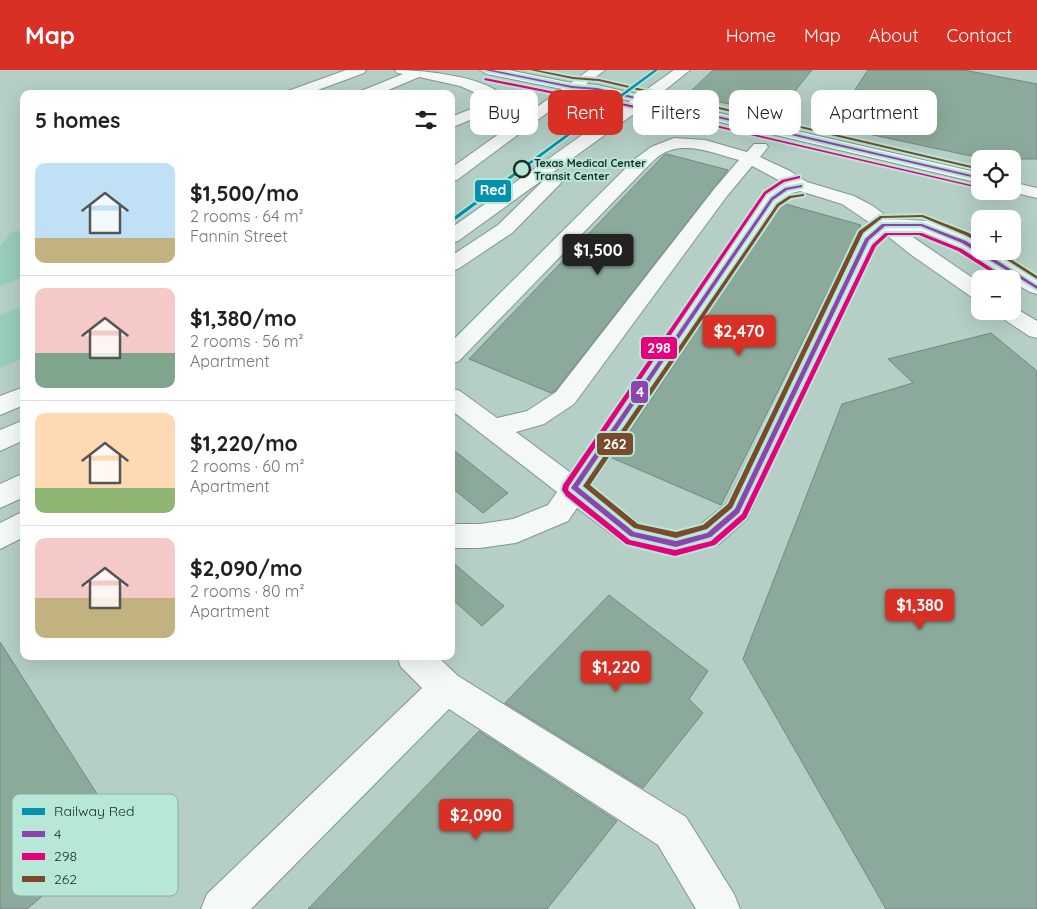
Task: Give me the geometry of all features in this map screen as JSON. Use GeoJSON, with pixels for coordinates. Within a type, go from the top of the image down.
{"type":"FeatureCollection","features":[{"type":"Feature","properties":{"kind":"main road"},"geometry":{"type":"LineString","coordinates":[[304,90],[359,70]]}},
{"type":"Feature","properties":{"kind":"main road"},"geometry":{"type":"LineString","coordinates":[[402,70],[470,85],[491,93],[496,97],[486,108],[455,121]]}},
{"type":"Feature","properties":{"kind":"main road"},"geometry":{"type":"LineString","coordinates":[[486,70],[577,83]]}},
{"type":"Feature","properties":{"kind":"main road"},"geometry":{"type":"LineString","coordinates":[[537,70],[596,89],[633,97]]}},
{"type":"Feature","properties":{"kind":"main road"},"geometry":{"type":"LineString","coordinates":[[455,173],[577,83],[598,70]]}},
{"type":"Feature","properties":{"kind":"main road"},"geometry":{"type":"LineString","coordinates":[[657,90],[683,70]]}},
{"type":"Feature","properties":{"kind":"main road"},"geometry":{"type":"LineString","coordinates":[[376,90],[418,73]]}},
{"type":"Feature","properties":{"kind":"main road"},"geometry":{"type":"LineString","coordinates":[[455,91],[470,85]]}},
{"type":"Feature","properties":{"kind":"main road"},"geometry":{"type":"LineString","coordinates":[[455,234],[594,135]]}},
{"type":"Feature","properties":{"kind":"main road"},"geometry":{"type":"LineString","coordinates":[[455,262],[505,229],[600,135]]}},
{"type":"Feature","properties":{"kind":"main road"},"geometry":{"type":"LineString","coordinates":[[492,429],[535,418],[565,398],[749,158],[761,146],[758,135]]}},
{"type":"Feature","properties":{"kind":"main road"},"geometry":{"type":"LineString","coordinates":[[796,135],[971,176]]}},
{"type":"Feature","properties":{"kind":"main road"},"geometry":{"type":"LineString","coordinates":[[455,352],[641,163],[657,150],[674,143],[705,144],[749,158],[784,175],[801,186],[848,200],[971,287]]}},
{"type":"Feature","properties":{"kind":"main road"},"geometry":{"type":"LineString","coordinates":[[909,160],[914,144]]}},
{"type":"Feature","properties":{"kind":"main road"},"geometry":{"type":"LineString","coordinates":[[455,170],[485,152]]}},
{"type":"Feature","properties":{"kind":"main road"},"geometry":{"type":"LineString","coordinates":[[455,536],[480,536],[516,532],[558,513],[772,199],[786,189],[801,186]]}},
{"type":"Feature","properties":{"kind":"main road"},"geometry":{"type":"LineString","coordinates":[[1021,189],[1037,193]]}},
{"type":"Feature","properties":{"kind":"main road"},"geometry":{"type":"LineString","coordinates":[[455,400],[574,488],[632,534],[676,544],[710,535],[737,511],[867,239],[884,225],[922,225],[964,242],[1037,288]]}},
{"type":"Feature","properties":{"kind":"main road"},"geometry":{"type":"LineString","coordinates":[[1020,320],[1037,332]]}},
{"type":"Feature","properties":{"kind":"main road"},"geometry":{"type":"LineString","coordinates":[[0,406],[20,397]]}},
{"type":"Feature","properties":{"kind":"main road"},"geometry":{"type":"LineString","coordinates":[[0,441],[20,431]]}},
{"type":"Feature","properties":{"kind":"main road"},"geometry":{"type":"LineString","coordinates":[[0,497],[20,486]]}},
{"type":"Feature","properties":{"kind":"main road"},"geometry":{"type":"LineString","coordinates":[[0,537],[20,525]]}},
{"type":"Feature","properties":{"kind":"main road"},"geometry":{"type":"LineString","coordinates":[[417,660],[446,688],[672,831],[719,909]]}},
{"type":"Feature","properties":{"kind":"main road"},"geometry":{"type":"LineString","coordinates":[[222,909],[446,688]]}},
{"type":"Feature","properties":{"kind":"green space"},"geometry":{"type":"Polygon","coordinates":[[[20,231],[20,278],[0,286],[0,246],[12,232],[20,231]]]}},
{"type":"Feature","properties":{"kind":"green space"},"geometry":{"type":"Polygon","coordinates":[[[20,307],[20,360],[0,368],[0,315],[20,307]]]}},
{"type":"Feature","properties":{"kind":"building"},"geometry":{"type":"Polygon","coordinates":[[[713,70],[812,70],[796,90],[729,90],[729,104],[719,102],[719,90],[692,90],[713,70]]]}},
{"type":"Feature","properties":{"kind":"building"},"geometry":{"type":"Polygon","coordinates":[[[868,70],[964,70],[1037,84],[1037,159],[1021,159],[1021,150],[971,150],[971,156],[873,135],[937,135],[937,90],[855,90],[868,70]]]}},
{"type":"Feature","properties":{"kind":"building"},"geometry":{"type":"Polygon","coordinates":[[[667,154],[728,170],[555,391],[551,393],[469,359],[663,156],[667,154]]]}},
{"type":"Feature","properties":{"kind":"building"},"geometry":{"type":"Polygon","coordinates":[[[782,203],[861,225],[721,505],[612,458],[782,203]]]}},
{"type":"Feature","properties":{"kind":"building"},"geometry":{"type":"Polygon","coordinates":[[[991,333],[1037,371],[1037,909],[886,909],[743,659],[842,404],[913,383],[888,359],[991,333]]]}},
{"type":"Feature","properties":{"kind":"building"},"geometry":{"type":"Polygon","coordinates":[[[455,451],[508,493],[483,513],[455,490],[455,451]]]}},
{"type":"Feature","properties":{"kind":"building"},"geometry":{"type":"Polygon","coordinates":[[[455,564],[504,606],[482,626],[455,602],[455,564]]]}},
{"type":"Feature","properties":{"kind":"building"},"geometry":{"type":"Polygon","coordinates":[[[609,595],[708,671],[689,699],[703,713],[643,788],[505,703],[609,595]]]}},
{"type":"Feature","properties":{"kind":"building"},"geometry":{"type":"Polygon","coordinates":[[[0,642],[97,794],[12,794],[12,896],[42,896],[27,909],[0,909],[0,642]]]}},
{"type":"Feature","properties":{"kind":"building"},"geometry":{"type":"Polygon","coordinates":[[[479,731],[617,821],[547,909],[308,909],[479,731]]]}},
{"type":"Feature","properties":{"kind":"rail line","name":"Red"},"geometry":{"type":"LineString","coordinates":[[455,219],[656,70]]}},
{"type":"Feature","properties":{"kind":"transit line","name":"4"},"geometry":{"type":"LineString","coordinates":[[487,70],[572,87],[597,89],[971,176]]}},
{"type":"Feature","properties":{"kind":"transit line","name":"262"},"geometry":{"type":"LineString","coordinates":[[532,70],[573,78],[599,80],[971,167]]}},
{"type":"Feature","properties":{"kind":"transit line","name":"298"},"geometry":{"type":"LineString","coordinates":[[485,79],[570,96],[596,98],[971,185]]}},
{"type":"Feature","properties":{"kind":"transit line","name":"298"},"geometry":{"type":"LineString","coordinates":[[799,177],[783,181],[765,193],[566,485],[565,490],[568,494],[628,542],[675,553],[713,543],[744,516],[874,245],[887,234],[920,234],[960,250],[992,270]]}},
{"type":"Feature","properties":{"kind":"transit line","name":"4"},"geometry":{"type":"LineString","coordinates":[[801,186],[786,189],[772,199],[574,488],[632,534],[676,544],[709,535],[737,511],[867,239],[884,225],[922,225],[964,242],[1037,288]]}},
{"type":"Feature","properties":{"kind":"transit line","name":"262"},"geometry":{"type":"LineString","coordinates":[[803,195],[790,197],[778,205],[586,486],[636,526],[676,535],[705,527],[730,506],[861,232],[881,217],[923,216],[971,236]]}},
{"type":"Feature","properties":{"kind":"transit line","name":"262"},"geometry":{"type":"LineString","coordinates":[[1009,260],[1037,278]]}},
{"type":"Feature","properties":{"kind":"place","name":"Texas Medical Center Transit Center"},"geometry":{"type":"Point","coordinates":[522,169]}}]}
